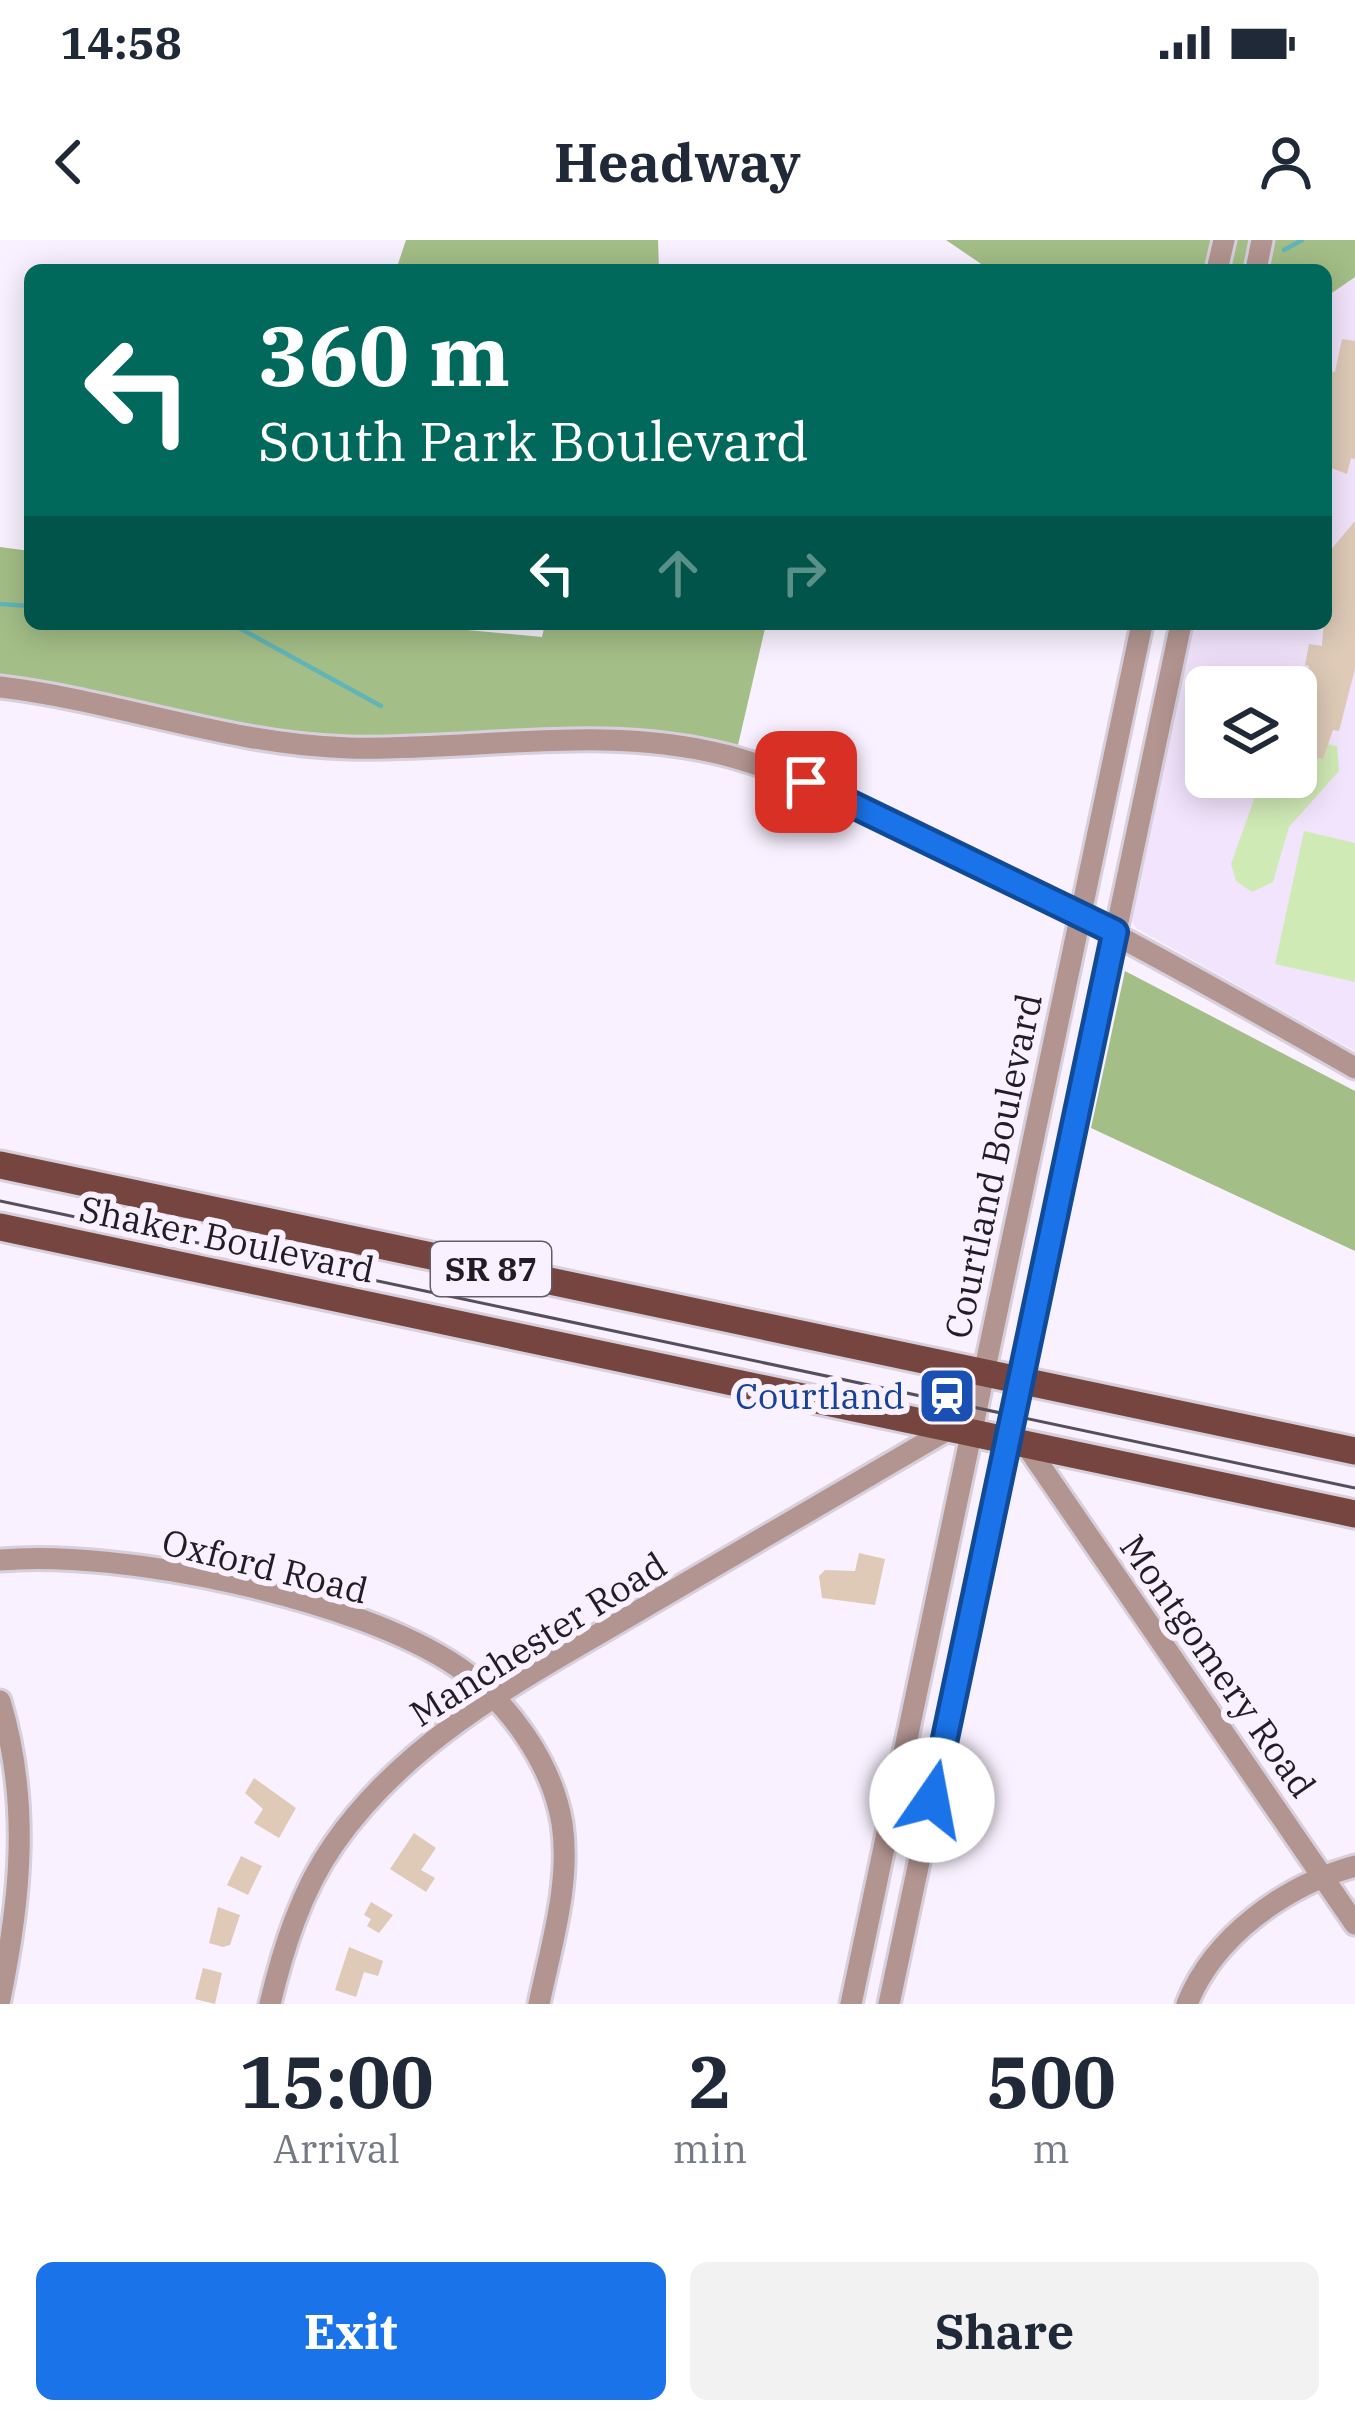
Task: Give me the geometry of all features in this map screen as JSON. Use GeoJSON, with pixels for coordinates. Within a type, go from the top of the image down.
{"type":"FeatureCollection","features":[{"type":"Feature","properties":{"kind":"main road","name":"Shaker Boulevard"},"geometry":{"type":"LineString","coordinates":[[0,1165],[1355,1451]]}},
{"type":"Feature","properties":{"kind":"main road","name":"Shaker Boulevard"},"geometry":{"type":"LineString","coordinates":[[0,1227],[1355,1514]]}},
{"type":"Feature","properties":{"kind":"street","name":"Courtland Boulevard"},"geometry":{"type":"LineString","coordinates":[[850,2004],[950,1529],[960,1432],[983,1372],[1141,630]]}},
{"type":"Feature","properties":{"kind":"street","name":"Courtland Boulevard"},"geometry":{"type":"LineString","coordinates":[[890,2004],[986,1537],[1016,1443],[1019,1380],[1180,630]]}},
{"type":"Feature","properties":{"kind":"street"},"geometry":{"type":"LineString","coordinates":[[0,687],[144,711],[278,743],[350,748],[588,739],[659,743],[728,756],[858,805],[1081,914],[1355,1068]]}},
{"type":"Feature","properties":{"kind":"street","name":"Manchester Road"},"geometry":{"type":"LineString","coordinates":[[270,2004],[292,1928],[334,1844],[405,1764],[494,1697],[960,1432]]}},
{"type":"Feature","properties":{"kind":"street","name":"Montgomery Road"},"geometry":{"type":"LineString","coordinates":[[1016,1443],[1355,1924]]}},
{"type":"Feature","properties":{"kind":"street"},"geometry":{"type":"LineString","coordinates":[[950,1529],[986,1537]]}},
{"type":"Feature","properties":{"kind":"street","name":"Oxford Road"},"geometry":{"type":"LineString","coordinates":[[0,1560],[129,1567],[298,1601],[427,1649],[494,1697],[533,1751],[562,1824],[561,1893],[539,2004]]}},
{"type":"Feature","properties":{"kind":"street"},"geometry":{"type":"LineString","coordinates":[[0,1701],[13,1751],[21,1832],[17,1903],[0,1999]]}},
{"type":"Feature","properties":{"kind":"street"},"geometry":{"type":"LineString","coordinates":[[1187,2004],[1238,1933],[1274,1903],[1322,1876],[1355,1866]]}},
{"type":"Feature","properties":{"kind":"shaded area"},"geometry":{"type":"Polygon","coordinates":[[[1355,240],[1355,1051],[1136,928],[1129,916],[1188,630],[1332,630],[1332,264],[1355,240]]]}},
{"type":"Feature","properties":{"kind":"green space"},"geometry":{"type":"Polygon","coordinates":[[[406,240],[658,240],[659,264],[398,264],[406,240]]]}},
{"type":"Feature","properties":{"kind":"green space"},"geometry":{"type":"Polygon","coordinates":[[[946,240],[1355,240],[1355,277],[1332,293],[1332,264],[981,264],[946,240]]]}},
{"type":"Feature","properties":{"kind":"green space"},"geometry":{"type":"Polygon","coordinates":[[[0,547],[24,550],[24,630],[467,630],[542,637],[544,630],[765,630],[735,758],[659,743],[350,748],[0,687],[0,547]]]}},
{"type":"Feature","properties":{"kind":"green space"},"geometry":{"type":"Polygon","coordinates":[[[1317,742],[1337,746],[1339,771],[1317,796],[1317,742]]]}},
{"type":"Feature","properties":{"kind":"green space"},"geometry":{"type":"Polygon","coordinates":[[[1255,798],[1315,798],[1289,827],[1273,882],[1252,892],[1236,881],[1231,864],[1255,798]]]}},
{"type":"Feature","properties":{"kind":"green space"},"geometry":{"type":"Polygon","coordinates":[[[1304,831],[1355,843],[1355,982],[1275,964],[1304,831]]]}},
{"type":"Feature","properties":{"kind":"green space"},"geometry":{"type":"Polygon","coordinates":[[[1125,971],[1355,1091],[1355,1251],[1091,1128],[1125,971]]]}},
{"type":"Feature","properties":{"kind":"building"},"geometry":{"type":"Polygon","coordinates":[[[1342,339],[1355,341],[1355,459],[1351,458],[1347,474],[1332,468],[1335,372],[1342,339]]]}},
{"type":"Feature","properties":{"kind":"building"},"geometry":{"type":"Polygon","coordinates":[[[1355,521],[1355,669],[1339,731],[1333,730],[1323,759],[1317,758],[1317,666],[1305,665],[1309,644],[1322,646],[1323,630],[1332,630],[1332,548],[1355,521]]]}},
{"type":"Feature","properties":{"kind":"building"},"geometry":{"type":"Polygon","coordinates":[[[859,1553],[885,1559],[875,1605],[822,1598],[819,1576],[825,1570],[855,1571],[859,1553]]]}},
{"type":"Feature","properties":{"kind":"building"},"geometry":{"type":"Polygon","coordinates":[[[254,1778],[296,1808],[279,1838],[254,1823],[263,1809],[245,1793],[254,1778]]]}},
{"type":"Feature","properties":{"kind":"building"},"geometry":{"type":"Polygon","coordinates":[[[414,1833],[436,1848],[421,1870],[435,1878],[426,1892],[390,1869],[414,1833]]]}},
{"type":"Feature","properties":{"kind":"building"},"geometry":{"type":"Polygon","coordinates":[[[241,1856],[262,1866],[248,1895],[227,1885],[241,1856]]]}},
{"type":"Feature","properties":{"kind":"building"},"geometry":{"type":"Polygon","coordinates":[[[371,1902],[393,1915],[379,1933],[367,1926],[371,1919],[364,1915],[371,1902]]]}},
{"type":"Feature","properties":{"kind":"building"},"geometry":{"type":"Polygon","coordinates":[[[218,1907],[240,1915],[230,1945],[223,1947],[209,1943],[218,1907]]]}},
{"type":"Feature","properties":{"kind":"building"},"geometry":{"type":"Polygon","coordinates":[[[349,1947],[383,1961],[378,1976],[364,1972],[356,1997],[335,1990],[349,1947]]]}},
{"type":"Feature","properties":{"kind":"building"},"geometry":{"type":"Polygon","coordinates":[[[203,1968],[222,1973],[215,2004],[195,1999],[203,1968]]]}},
{"type":"Feature","properties":{"kind":"waterway"},"geometry":{"type":"LineString","coordinates":[[1284,250],[1302,240]]}},
{"type":"Feature","properties":{"kind":"waterway"},"geometry":{"type":"LineString","coordinates":[[0,604],[24,606]]}},
{"type":"Feature","properties":{"kind":"waterway"},"geometry":{"type":"LineString","coordinates":[[243,630],[381,706]]}},
{"type":"Feature","properties":{"kind":"tram line"},"geometry":{"type":"LineString","coordinates":[[0,1201],[1355,1488]]}},
{"type":"Feature","properties":{"kind":"place","name":"Courtland"},"geometry":{"type":"Point","coordinates":[947,1396]}},
{"type":"Feature","properties":{"kind":"route"},"geometry":{"type":"LineString","coordinates":[[806,782],[1115,932],[932,1800]]}}]}
